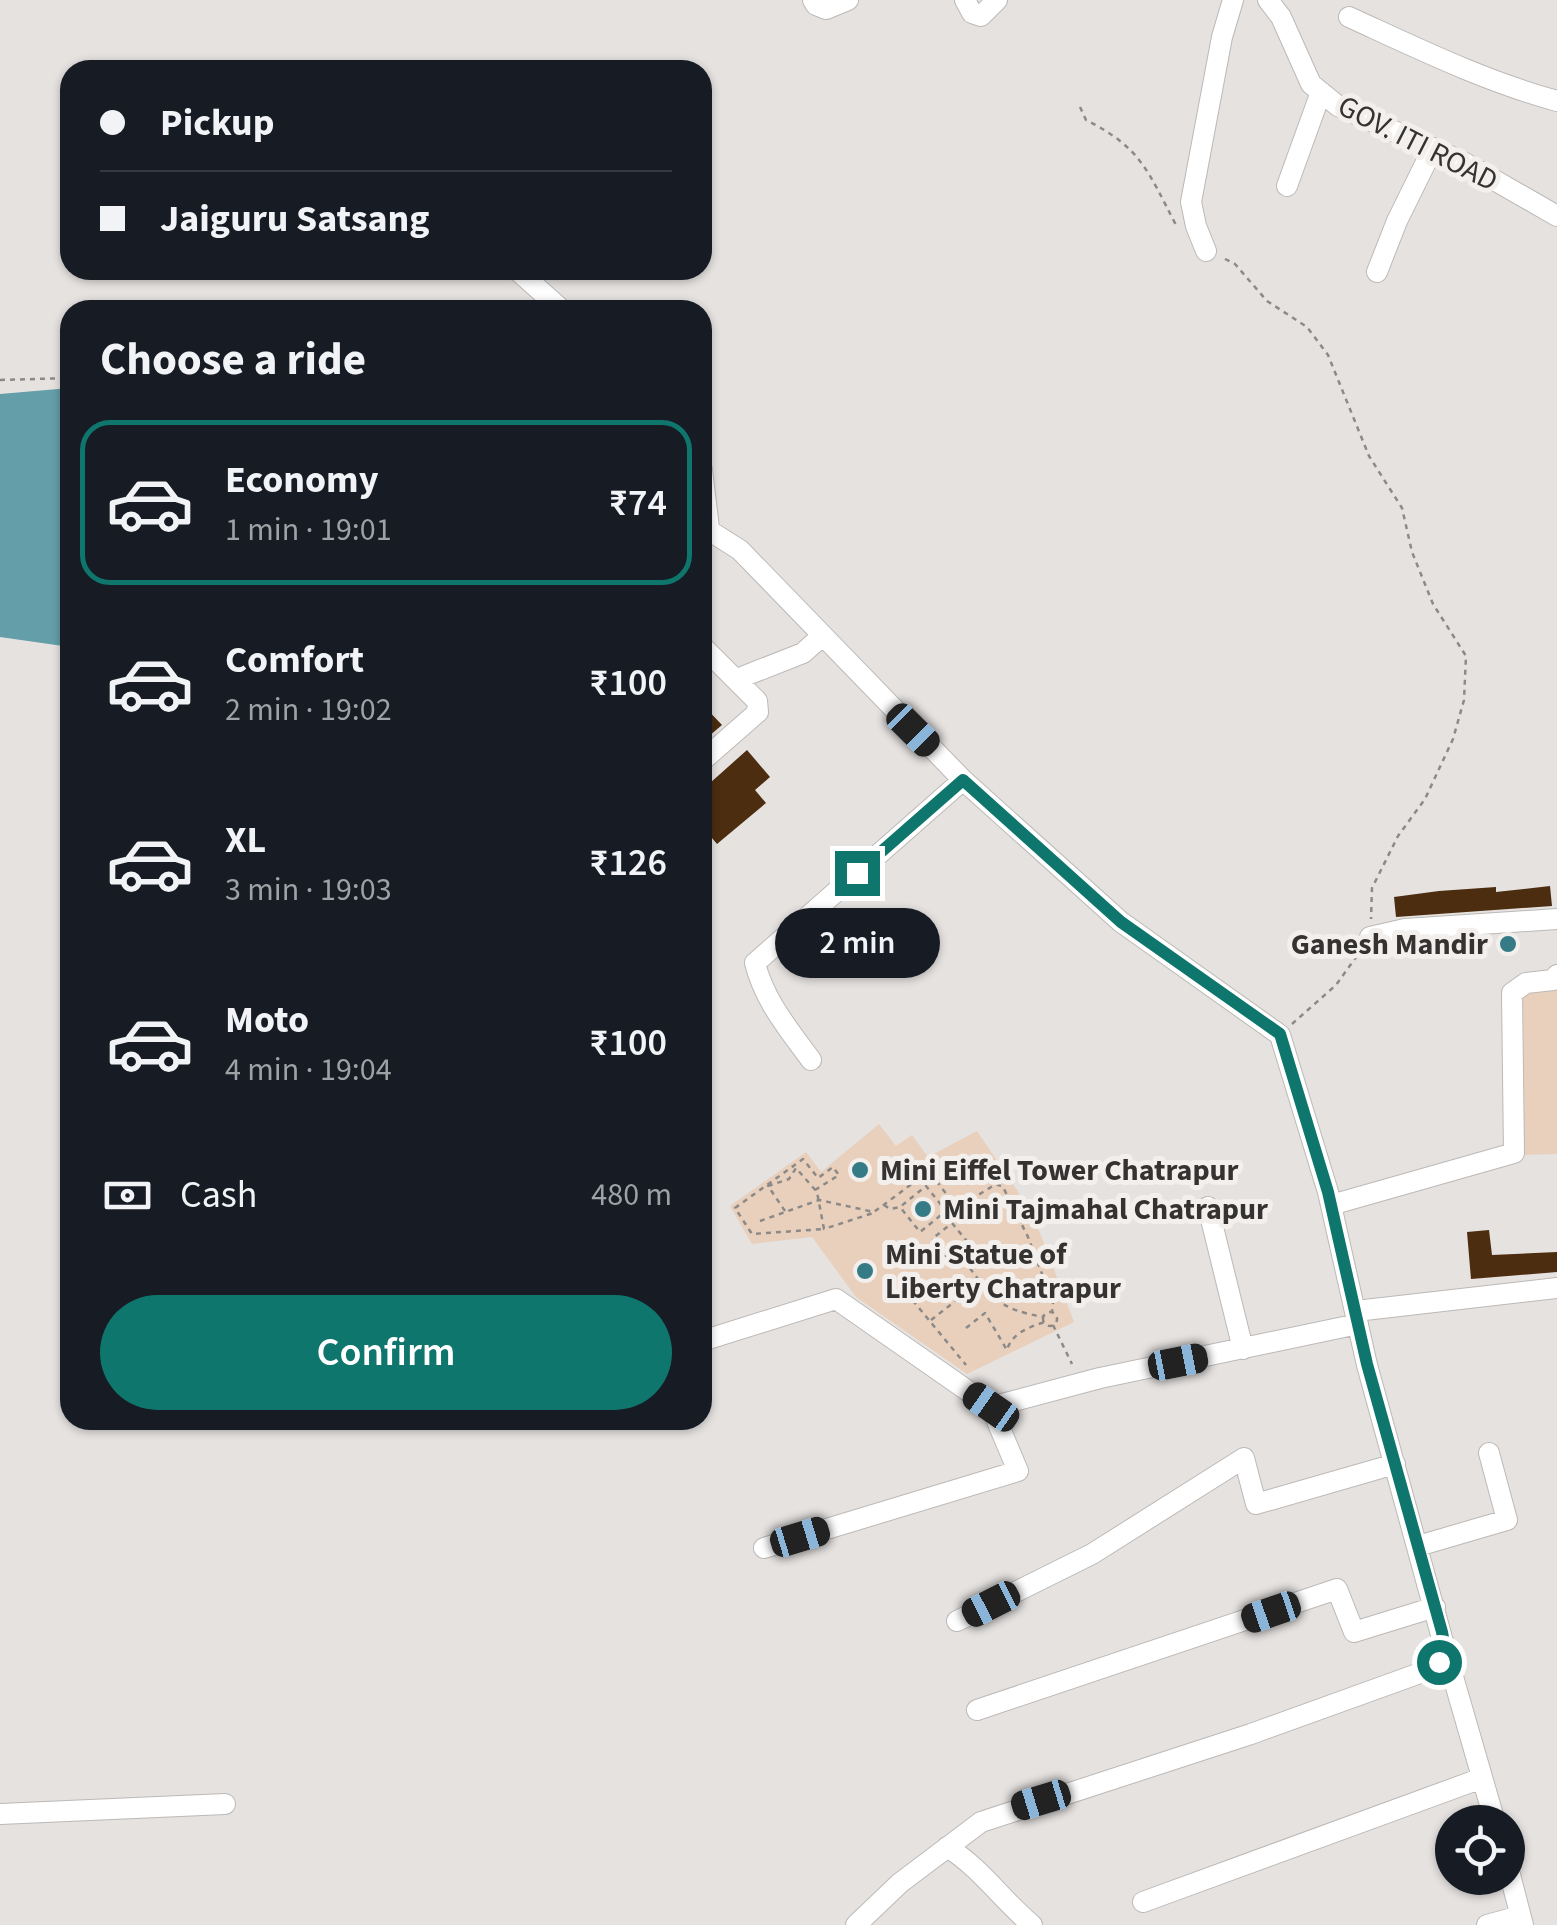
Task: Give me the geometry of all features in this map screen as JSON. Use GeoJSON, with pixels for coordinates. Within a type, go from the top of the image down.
{"type":"FeatureCollection","features":[{"type":"Feature","properties":{"kind":"street"},"geometry":{"type":"LineString","coordinates":[[813,0],[816,6],[826,9],[848,0]]}},
{"type":"Feature","properties":{"kind":"street"},"geometry":{"type":"LineString","coordinates":[[965,0],[972,12],[981,16],[998,0]]}},
{"type":"Feature","properties":{"kind":"street"},"geometry":{"type":"LineString","coordinates":[[1206,251],[1190,202],[1222,37],[1233,0]]}},
{"type":"Feature","properties":{"kind":"street","name":"GOV. ITI ROAD"},"geometry":{"type":"LineString","coordinates":[[1268,0],[1281,18],[1311,84],[1338,106],[1433,148],[1557,216]]}},
{"type":"Feature","properties":{"kind":"street"},"geometry":{"type":"LineString","coordinates":[[1348,17],[1463,70],[1557,101]]}},
{"type":"Feature","properties":{"kind":"street"},"geometry":{"type":"LineString","coordinates":[[1287,186],[1322,92]]}},
{"type":"Feature","properties":{"kind":"street"},"geometry":{"type":"LineString","coordinates":[[1377,272],[1433,148]]}},
{"type":"Feature","properties":{"kind":"street"},"geometry":{"type":"LineString","coordinates":[[528,280],[551,300]]}},
{"type":"Feature","properties":{"kind":"street"},"geometry":{"type":"LineString","coordinates":[[712,531],[740,550],[963,780],[1121,922],[1280,1034],[1331,1205],[1395,1464],[1490,1805]]}},
{"type":"Feature","properties":{"kind":"street"},"geometry":{"type":"LineString","coordinates":[[737,678],[803,653],[822,636]]}},
{"type":"Feature","properties":{"kind":"street"},"geometry":{"type":"LineString","coordinates":[[712,655],[758,701],[758,712],[712,752]]}},
{"type":"Feature","properties":{"kind":"street"},"geometry":{"type":"LineString","coordinates":[[810,1060],[776,1012],[754,963],[963,780]]}},
{"type":"Feature","properties":{"kind":"street"},"geometry":{"type":"LineString","coordinates":[[1370,938],[1406,929],[1557,919]]}},
{"type":"Feature","properties":{"kind":"street"},"geometry":{"type":"LineString","coordinates":[[1331,1205],[1514,1153],[1512,993],[1526,983],[1552,980],[1557,975]]}},
{"type":"Feature","properties":{"kind":"street"},"geometry":{"type":"LineString","coordinates":[[1208,1208],[1243,1349]]}},
{"type":"Feature","properties":{"kind":"street"},"geometry":{"type":"LineString","coordinates":[[991,1407],[1243,1349],[1357,1318],[1557,1288]]}},
{"type":"Feature","properties":{"kind":"street"},"geometry":{"type":"LineString","coordinates":[[712,1338],[836,1298],[991,1407],[1018,1471],[764,1548]]}},
{"type":"Feature","properties":{"kind":"street"},"geometry":{"type":"LineString","coordinates":[[1418,1546],[1507,1520],[1489,1453]]}},
{"type":"Feature","properties":{"kind":"street"},"geometry":{"type":"LineString","coordinates":[[957,1622],[1092,1554],[1244,1458],[1256,1504],[1395,1464]]}},
{"type":"Feature","properties":{"kind":"street"},"geometry":{"type":"LineString","coordinates":[[977,1710],[1337,1589],[1354,1632],[1434,1607]]}},
{"type":"Feature","properties":{"kind":"street"},"geometry":{"type":"LineString","coordinates":[[856,1925],[900,1882],[981,1822],[1251,1734],[1434,1668],[1445,1649]]}},
{"type":"Feature","properties":{"kind":"street"},"geometry":{"type":"LineString","coordinates":[[1143,1902],[1482,1778]]}},
{"type":"Feature","properties":{"kind":"street"},"geometry":{"type":"LineString","coordinates":[[0,1814],[224,1804]]}},
{"type":"Feature","properties":{"kind":"street"},"geometry":{"type":"LineString","coordinates":[[948,1847],[970,1861],[1004,1902],[1032,1925]]}},
{"type":"Feature","properties":{"kind":"street"},"geometry":{"type":"LineString","coordinates":[[1487,1925],[1522,1920],[1515,1895]]}},
{"type":"Feature","properties":{"kind":"path"},"geometry":{"type":"LineString","coordinates":[[1080,107],[1086,120],[1119,137],[1144,164],[1176,226]]}},
{"type":"Feature","properties":{"kind":"path"},"geometry":{"type":"LineString","coordinates":[[1206,251],[1236,264],[1267,301],[1307,327],[1328,356],[1369,456],[1402,508],[1412,552],[1433,604],[1466,656],[1464,700],[1453,739],[1425,799],[1398,836],[1372,888],[1370,938],[1336,986],[1280,1034]]}},
{"type":"Feature","properties":{"kind":"path"},"geometry":{"type":"LineString","coordinates":[[0,380],[60,378]]}},
{"type":"Feature","properties":{"kind":"path"},"geometry":{"type":"LineString","coordinates":[[816,1190],[839,1175],[833,1167],[818,1178],[803,1160],[735,1208],[752,1234],[824,1229],[874,1212],[930,1170],[957,1208],[996,1184],[1003,1187],[1028,1237],[1053,1303],[1052,1312],[1018,1334],[1007,1350],[985,1313],[966,1328]]}},
{"type":"Feature","properties":{"kind":"path"},"geometry":{"type":"LineString","coordinates":[[786,1211],[768,1186],[789,1179],[796,1168],[816,1190],[824,1229]]}},
{"type":"Feature","properties":{"kind":"path"},"geometry":{"type":"LineString","coordinates":[[884,1205],[890,1209],[900,1207],[926,1186],[946,1211],[920,1232],[900,1207]]}},
{"type":"Feature","properties":{"kind":"path"},"geometry":{"type":"LineString","coordinates":[[760,1221],[819,1200],[874,1212]]}},
{"type":"Feature","properties":{"kind":"path"},"geometry":{"type":"LineString","coordinates":[[932,1222],[941,1232]]}},
{"type":"Feature","properties":{"kind":"path"},"geometry":{"type":"LineString","coordinates":[[952,1223],[974,1250],[963,1259],[954,1266],[932,1239],[952,1223]]}},
{"type":"Feature","properties":{"kind":"path"},"geometry":{"type":"LineString","coordinates":[[963,1259],[1005,1308],[1053,1325],[1066,1346],[1079,1384]]}},
{"type":"Feature","properties":{"kind":"path"},"geometry":{"type":"LineString","coordinates":[[930,1321],[980,1282]]}},
{"type":"Feature","properties":{"kind":"path"},"geometry":{"type":"LineString","coordinates":[[900,1285],[967,1366]]}},
{"type":"Feature","properties":{"kind":"path"},"geometry":{"type":"LineString","coordinates":[[1052,1312],[1057,1319],[1053,1325]]}},
{"type":"Feature","properties":{"kind":"shaded area"},"geometry":{"type":"Polygon","coordinates":[[[1523,987],[1557,987],[1557,1154],[1524,1155],[1523,987]]]}},
{"type":"Feature","properties":{"kind":"shaded area"},"geometry":{"type":"Polygon","coordinates":[[[879,1124],[896,1146],[912,1135],[928,1157],[977,1131],[1017,1190],[1040,1233],[1074,1322],[967,1374],[856,1297],[812,1237],[752,1244],[730,1206],[806,1152],[821,1172],[879,1124]]]}},
{"type":"Feature","properties":{"kind":"water"},"geometry":{"type":"Polygon","coordinates":[[[60,389],[60,646],[0,637],[0,394],[60,389]]]}},
{"type":"Feature","properties":{"kind":"building"},"geometry":{"type":"Polygon","coordinates":[[[712,714],[722,725],[712,734],[712,714]]]}},
{"type":"Feature","properties":{"kind":"building"},"geometry":{"type":"Polygon","coordinates":[[[747,750],[770,777],[755,790],[766,803],[717,844],[712,838],[712,781],[747,750]]]}},
{"type":"Feature","properties":{"kind":"building"},"geometry":{"type":"Polygon","coordinates":[[[1550,886],[1552,906],[1396,917],[1394,897],[1550,886]]]}},
{"type":"Feature","properties":{"kind":"building"},"geometry":{"type":"Polygon","coordinates":[[[1489,1230],[1492,1255],[1557,1252],[1557,1272],[1471,1279],[1467,1232],[1489,1230]]]}},
{"type":"Feature","properties":{"kind":"place","name":"Ganesh Mandir"},"geometry":{"type":"Point","coordinates":[1508,944]}},
{"type":"Feature","properties":{"kind":"place","name":"Mini Eiffel Tower Chatrapur"},"geometry":{"type":"Point","coordinates":[860,1170]}},
{"type":"Feature","properties":{"kind":"place","name":"Mini Tajmahal Chatrapur"},"geometry":{"type":"Point","coordinates":[923,1209]}},
{"type":"Feature","properties":{"kind":"place","name":"Mini Statue of Liberty Chatrapur"},"geometry":{"type":"Point","coordinates":[865,1271]}},
{"type":"Feature","properties":{"kind":"route"},"geometry":{"type":"LineString","coordinates":[[857,873],[963,780],[1121,922],[1280,1034],[1328,1192],[1367,1364],[1442,1632],[1445,1649],[1439,1662]]}}]}
